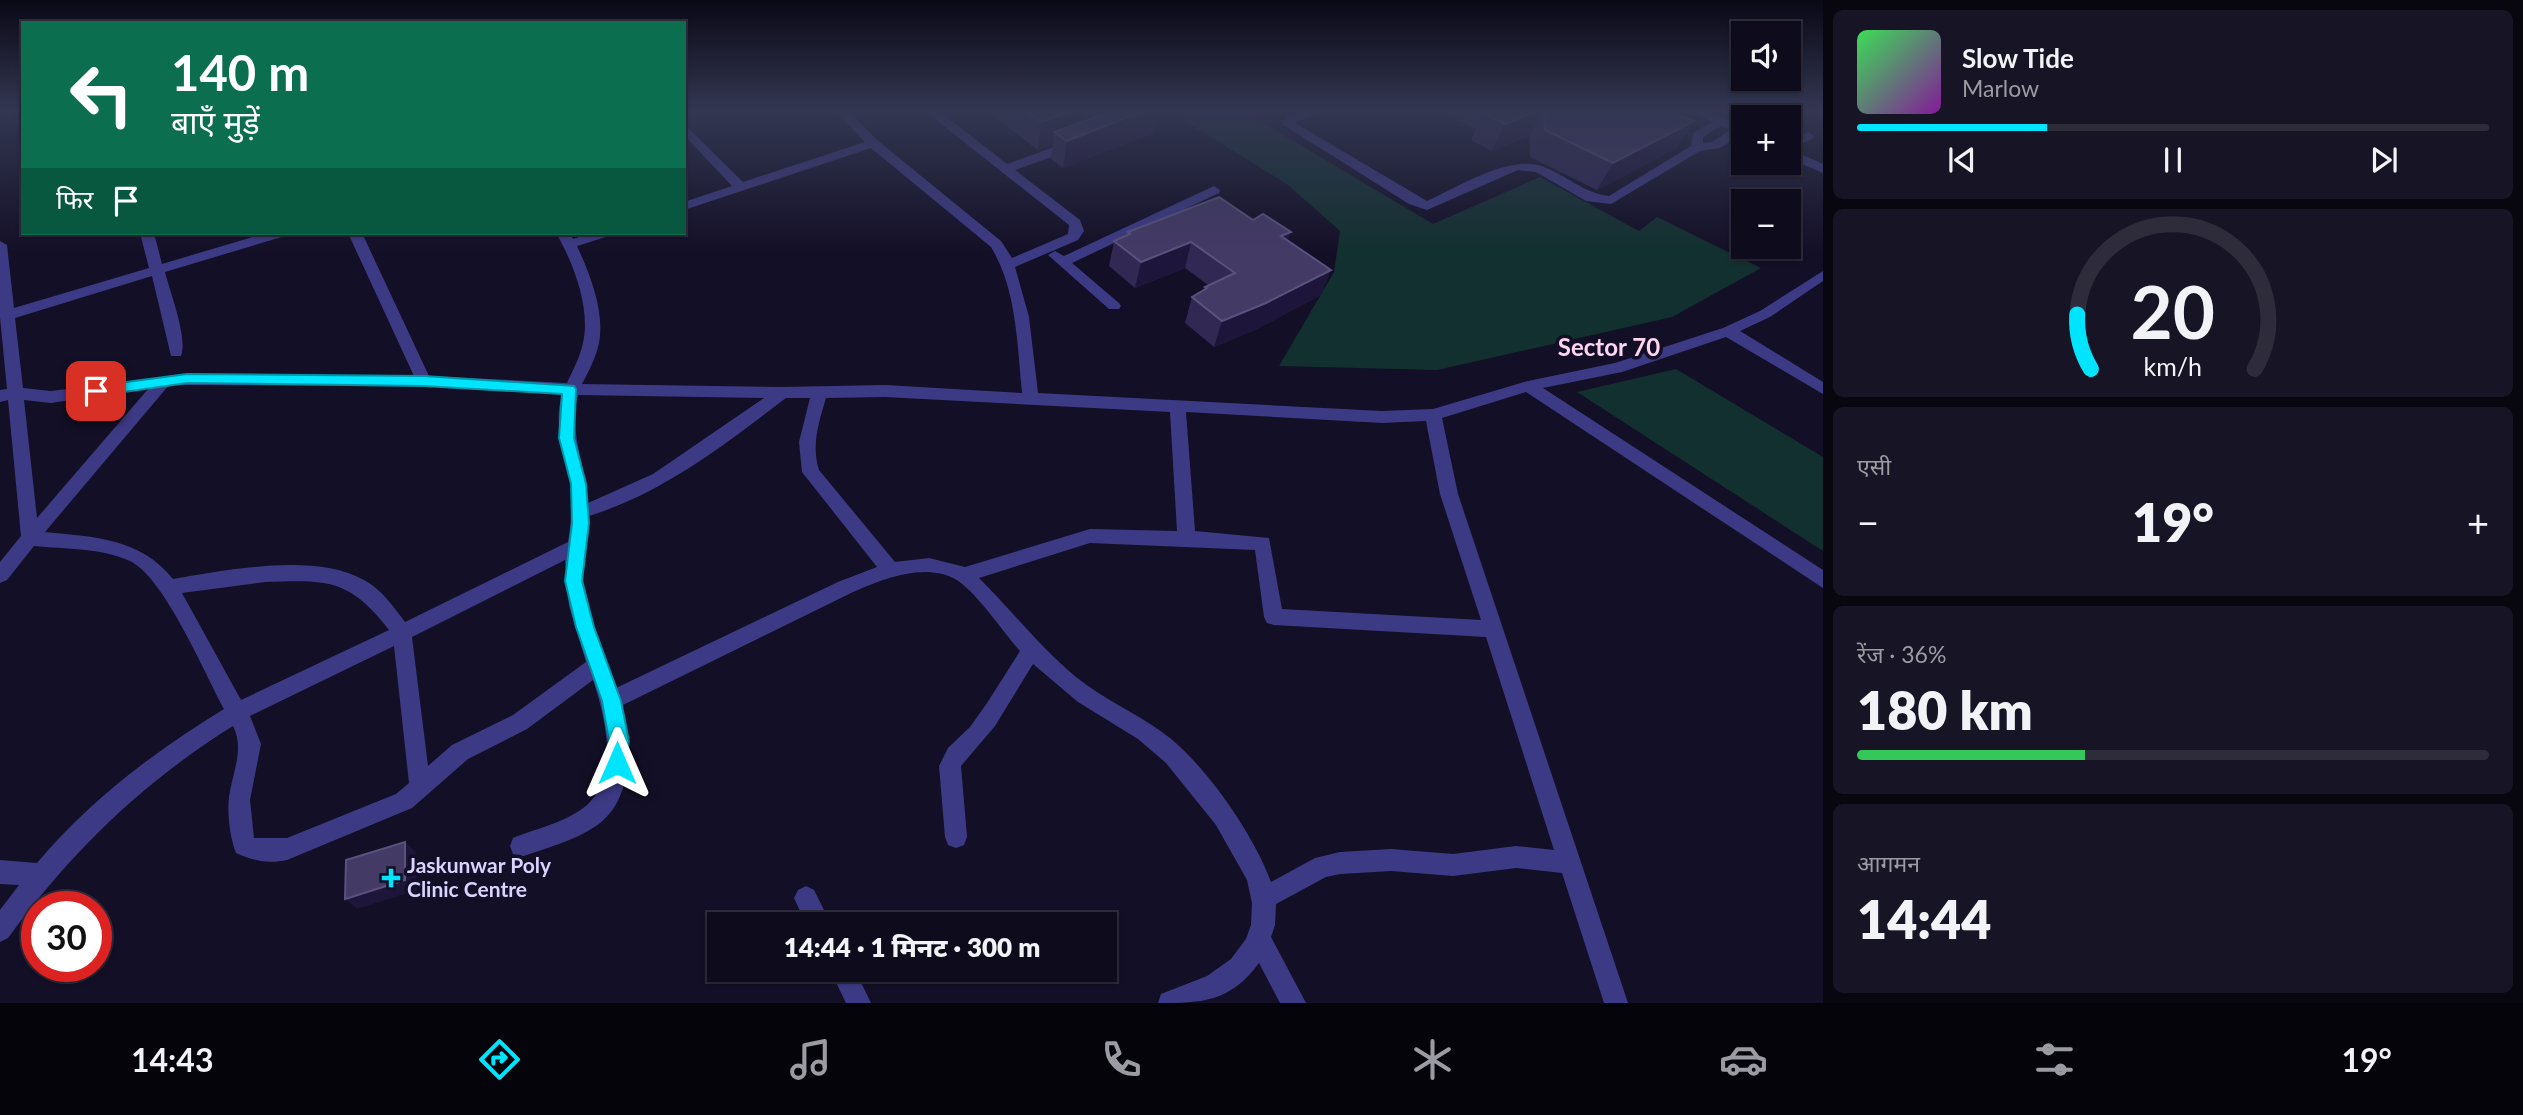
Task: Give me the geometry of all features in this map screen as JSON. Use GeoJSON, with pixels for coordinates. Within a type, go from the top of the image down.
{"type":"FeatureCollection","features":[{"type":"Feature","properties":{"kind":"street"},"geometry":{"type":"LineString","coordinates":[[712,158],[740,187]]}},
{"type":"Feature","properties":{"kind":"street"},"geometry":{"type":"LineString","coordinates":[[686,205],[828,158]]}},
{"type":"Feature","properties":{"kind":"street"},"geometry":{"type":"LineString","coordinates":[[891,158],[996,244],[1010,264],[1031,398]]}},
{"type":"Feature","properties":{"kind":"street"},"geometry":{"type":"LineString","coordinates":[[991,158],[1075,223],[1077,234],[1010,264]]}},
{"type":"Feature","properties":{"kind":"street"},"geometry":{"type":"LineString","coordinates":[[1005,169],[1036,158]]}},
{"type":"Feature","properties":{"kind":"street"},"geometry":{"type":"LineString","coordinates":[[1343,158],[1414,201],[1427,206],[1524,165],[1539,169],[1591,198],[1611,200],[1672,158]]}},
{"type":"Feature","properties":{"kind":"street"},"geometry":{"type":"LineString","coordinates":[[1807,158],[1823,169]]}},
{"type":"Feature","properties":{"kind":"street"},"geometry":{"type":"LineString","coordinates":[[1063,262],[1214,190]]}},
{"type":"Feature","properties":{"kind":"street"},"geometry":{"type":"LineString","coordinates":[[148,235],[176,352]]}},
{"type":"Feature","properties":{"kind":"street"},"geometry":{"type":"LineString","coordinates":[[7,315],[274,235]]}},
{"type":"Feature","properties":{"kind":"street"},"geometry":{"type":"LineString","coordinates":[[356,235],[424,381]]}},
{"type":"Feature","properties":{"kind":"street"},"geometry":{"type":"LineString","coordinates":[[521,846],[568,828],[590,817],[604,805],[612,791],[619,741],[611,701],[598,666],[574,581],[580,512],[576,469],[566,438],[569,389],[584,363],[592,341],[592,316],[567,238],[589,235]]}},
{"type":"Feature","properties":{"kind":"street"},"geometry":{"type":"LineString","coordinates":[[0,245],[7,315],[8,394],[30,538]]}},
{"type":"Feature","properties":{"kind":"street"},"geometry":{"type":"LineString","coordinates":[[1047,248],[1114,306]]}},
{"type":"Feature","properties":{"kind":"street"},"geometry":{"type":"LineString","coordinates":[[8,394],[51,397],[165,380],[424,381],[569,389],[782,393],[885,391],[1382,417],[1433,415],[1528,386],[1617,368],[1728,331],[1765,314],[1823,275]]}},
{"type":"Feature","properties":{"kind":"street"},"geometry":{"type":"LineString","coordinates":[[1728,331],[1823,389]]}},
{"type":"Feature","properties":{"kind":"street"},"geometry":{"type":"LineString","coordinates":[[0,576],[165,380]]}},
{"type":"Feature","properties":{"kind":"street"},"geometry":{"type":"LineString","coordinates":[[1528,386],[1823,580]]}},
{"type":"Feature","properties":{"kind":"street"},"geometry":{"type":"LineString","coordinates":[[820,391],[806,446],[806,460],[811,472],[891,571]]}},
{"type":"Feature","properties":{"kind":"street"},"geometry":{"type":"LineString","coordinates":[[580,512],[611,504],[640,489],[782,393]]}},
{"type":"Feature","properties":{"kind":"street"},"geometry":{"type":"LineString","coordinates":[[1178,406],[1186,538]]}},
{"type":"Feature","properties":{"kind":"street"},"geometry":{"type":"LineString","coordinates":[[1433,415],[1436,441],[1449,494],[1616,1003]]}},
{"type":"Feature","properties":{"kind":"street"},"geometry":{"type":"LineString","coordinates":[[964,575],[1090,536],[1263,543],[1274,617],[1493,629]]}},
{"type":"Feature","properties":{"kind":"street"},"geometry":{"type":"LineString","coordinates":[[30,538],[95,546],[140,558],[153,568],[169,588],[247,731],[250,744],[240,780],[239,800],[244,845],[254,850],[268,853],[287,849],[404,801],[460,752],[520,722],[598,666]]}},
{"type":"Feature","properties":{"kind":"street"},"geometry":{"type":"LineString","coordinates":[[0,930],[40,875],[69,843],[125,791],[180,749],[237,712],[578,546]]}},
{"type":"Feature","properties":{"kind":"street"},"geometry":{"type":"LineString","coordinates":[[611,701],[639,684],[746,637],[856,582],[891,571],[933,564],[948,567],[964,575],[1031,650],[1093,702],[1159,742],[1180,761],[1242,843],[1258,873],[1264,898],[1265,919],[1259,939],[1241,967],[1223,982],[1170,1003]]}},
{"type":"Feature","properties":{"kind":"street"},"geometry":{"type":"LineString","coordinates":[[169,588],[239,578],[321,575],[342,578],[357,584],[392,618],[402,632],[420,788]]}},
{"type":"Feature","properties":{"kind":"street"},"geometry":{"type":"LineString","coordinates":[[956,837],[950,766],[953,756],[979,733],[1031,650]]}},
{"type":"Feature","properties":{"kind":"street"},"geometry":{"type":"LineString","coordinates":[[1264,898],[1323,866],[1340,863],[1391,860],[1453,865],[1516,857],[1572,863]]}},
{"type":"Feature","properties":{"kind":"street"},"geometry":{"type":"LineString","coordinates":[[0,872],[40,875]]}},
{"type":"Feature","properties":{"kind":"street"},"geometry":{"type":"LineString","coordinates":[[806,898],[813,912]]}},
{"type":"Feature","properties":{"kind":"street"},"geometry":{"type":"LineString","coordinates":[[1259,939],[1294,1003]]}},
{"type":"Feature","properties":{"kind":"street"},"geometry":{"type":"LineString","coordinates":[[848,982],[859,1003]]}},
{"type":"Feature","properties":{"kind":"green space"},"geometry":{"type":"Polygon","coordinates":[[[1244,158],[1322,158],[1433,224],[1540,177],[1639,231],[1657,217],[1731,253],[1731,259],[1743,259],[1761,268],[1672,317],[1437,370],[1279,366],[1334,272],[1340,231],[1288,185],[1244,158]]]}},
{"type":"Feature","properties":{"kind":"green space"},"geometry":{"type":"Polygon","coordinates":[[[1676,369],[1823,457],[1823,551],[1577,392],[1676,369]]]}},
{"type":"Feature","properties":{"kind":"building"},"geometry":{"type":"Polygon","coordinates":[[[1602,158],[1623,158],[1613,163],[1602,158]]]}},
{"type":"Feature","properties":{"kind":"building"},"geometry":{"type":"Polygon","coordinates":[[[1219,197],[1253,220],[1263,214],[1291,232],[1281,236],[1331,270],[1266,303],[1222,321],[1192,297],[1207,288],[1205,287],[1235,273],[1191,242],[1141,262],[1114,241],[1130,234],[1128,232],[1219,197]]]}},
{"type":"Feature","properties":{"kind":"building"},"geometry":{"type":"Polygon","coordinates":[[[405,842],[405,880],[345,899],[346,860],[405,842]]]}},
{"type":"Feature","properties":{"kind":"place","name":"Jaskunwar Poly Clinic Centre"},"geometry":{"type":"Point","coordinates":[391,878]}},
{"type":"Feature","properties":{"kind":"district","name":"Sector 70"},"geometry":{"type":"Point","coordinates":[1609,348]}},
{"type":"Feature","properties":{"kind":"route"},"geometry":{"type":"LineString","coordinates":[[96,391],[187,379],[424,381],[569,389],[565,427],[576,469],[580,523],[574,560],[574,581],[585,627],[617,725],[617,763]]}}]}
